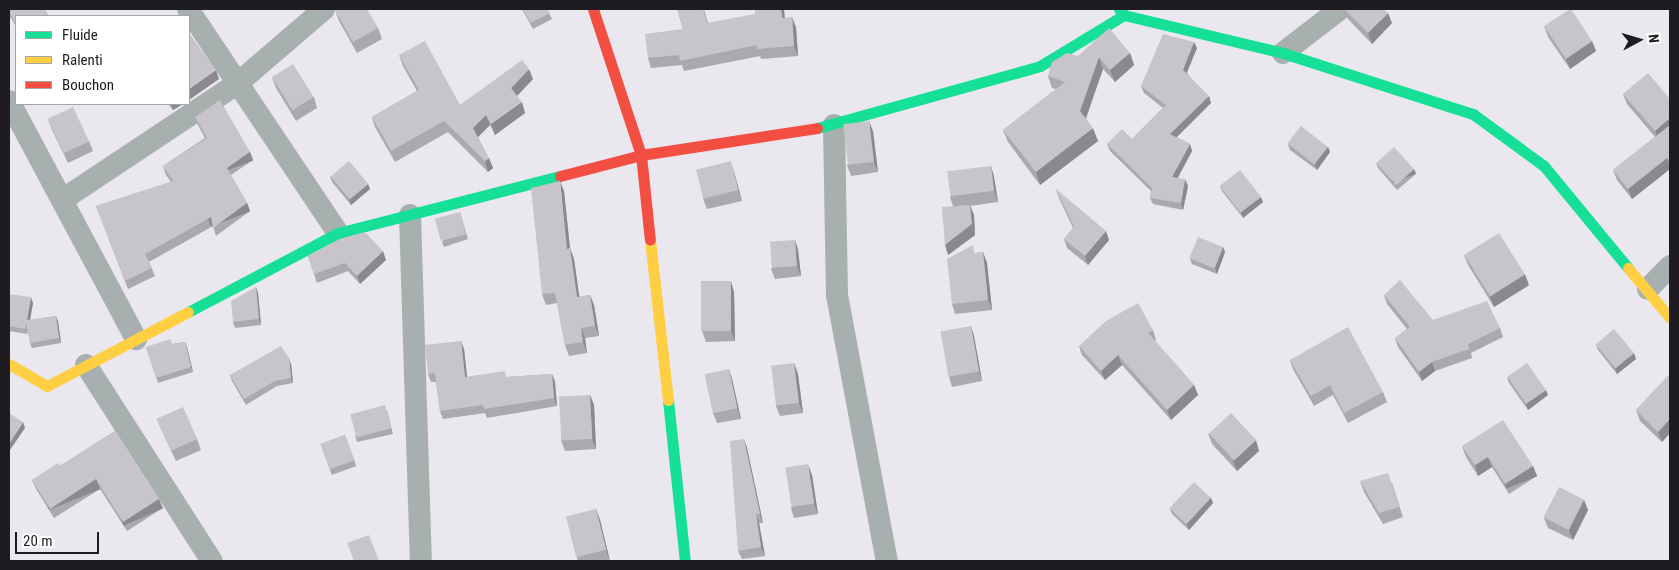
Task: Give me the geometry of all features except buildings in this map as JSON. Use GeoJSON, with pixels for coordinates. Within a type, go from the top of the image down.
{"type":"FeatureCollection","features":[{"type":"Feature","properties":{"kind":"street"},"geometry":{"type":"LineString","coordinates":[[188,9],[338,233]]}},
{"type":"Feature","properties":{"kind":"street"},"geometry":{"type":"LineString","coordinates":[[62,200],[238,83],[324,9]]}},
{"type":"Feature","properties":{"kind":"street"},"geometry":{"type":"LineString","coordinates":[[593,9],[642,155],[686,561]]}},
{"type":"Feature","properties":{"kind":"street"},"geometry":{"type":"LineString","coordinates":[[1283,52],[1340,9]]}},
{"type":"Feature","properties":{"kind":"street"},"geometry":{"type":"LineString","coordinates":[[9,364],[47,386],[338,233],[642,155],[834,125],[1040,66],[1122,12],[1283,52],[1473,114],[1544,166],[1648,289],[1670,318]]}},
{"type":"Feature","properties":{"kind":"street"},"geometry":{"type":"LineString","coordinates":[[9,101],[136,339]]}},
{"type":"Feature","properties":{"kind":"street"},"geometry":{"type":"LineString","coordinates":[[834,125],[837,295],[887,561]]}},
{"type":"Feature","properties":{"kind":"street"},"geometry":{"type":"LineString","coordinates":[[410,215],[421,561]]}},
{"type":"Feature","properties":{"kind":"street"},"geometry":{"type":"LineString","coordinates":[[1648,289],[1670,266]]}},
{"type":"Feature","properties":{"kind":"street"},"geometry":{"type":"LineString","coordinates":[[86,365],[212,561]]}},
{"type":"Feature","properties":{"kind":"traffic: fast"},"geometry":{"type":"LineString","coordinates":[[1119,9],[1124,15],[1283,53],[1473,114],[1544,166],[1628,268]]}},
{"type":"Feature","properties":{"kind":"traffic: fast"},"geometry":{"type":"LineString","coordinates":[[817,128],[1040,66],[1124,15]]}},
{"type":"Feature","properties":{"kind":"traffic: fast"},"geometry":{"type":"LineString","coordinates":[[188,312],[338,233],[560,176]]}},
{"type":"Feature","properties":{"kind":"traffic: fast"},"geometry":{"type":"LineString","coordinates":[[668,400],[685,561]]}},
{"type":"Feature","properties":{"kind":"traffic: slow"},"geometry":{"type":"LineString","coordinates":[[650,240],[668,400]]}},
{"type":"Feature","properties":{"kind":"traffic: slow"},"geometry":{"type":"LineString","coordinates":[[1628,268],[1670,318]]}},
{"type":"Feature","properties":{"kind":"traffic: slow"},"geometry":{"type":"LineString","coordinates":[[9,364],[47,386],[188,312]]}},
{"type":"Feature","properties":{"kind":"traffic: jam"},"geometry":{"type":"LineString","coordinates":[[593,9],[641,155],[650,240]]}},
{"type":"Feature","properties":{"kind":"traffic: jam"},"geometry":{"type":"LineString","coordinates":[[560,176],[641,155],[817,128]]}}]}
